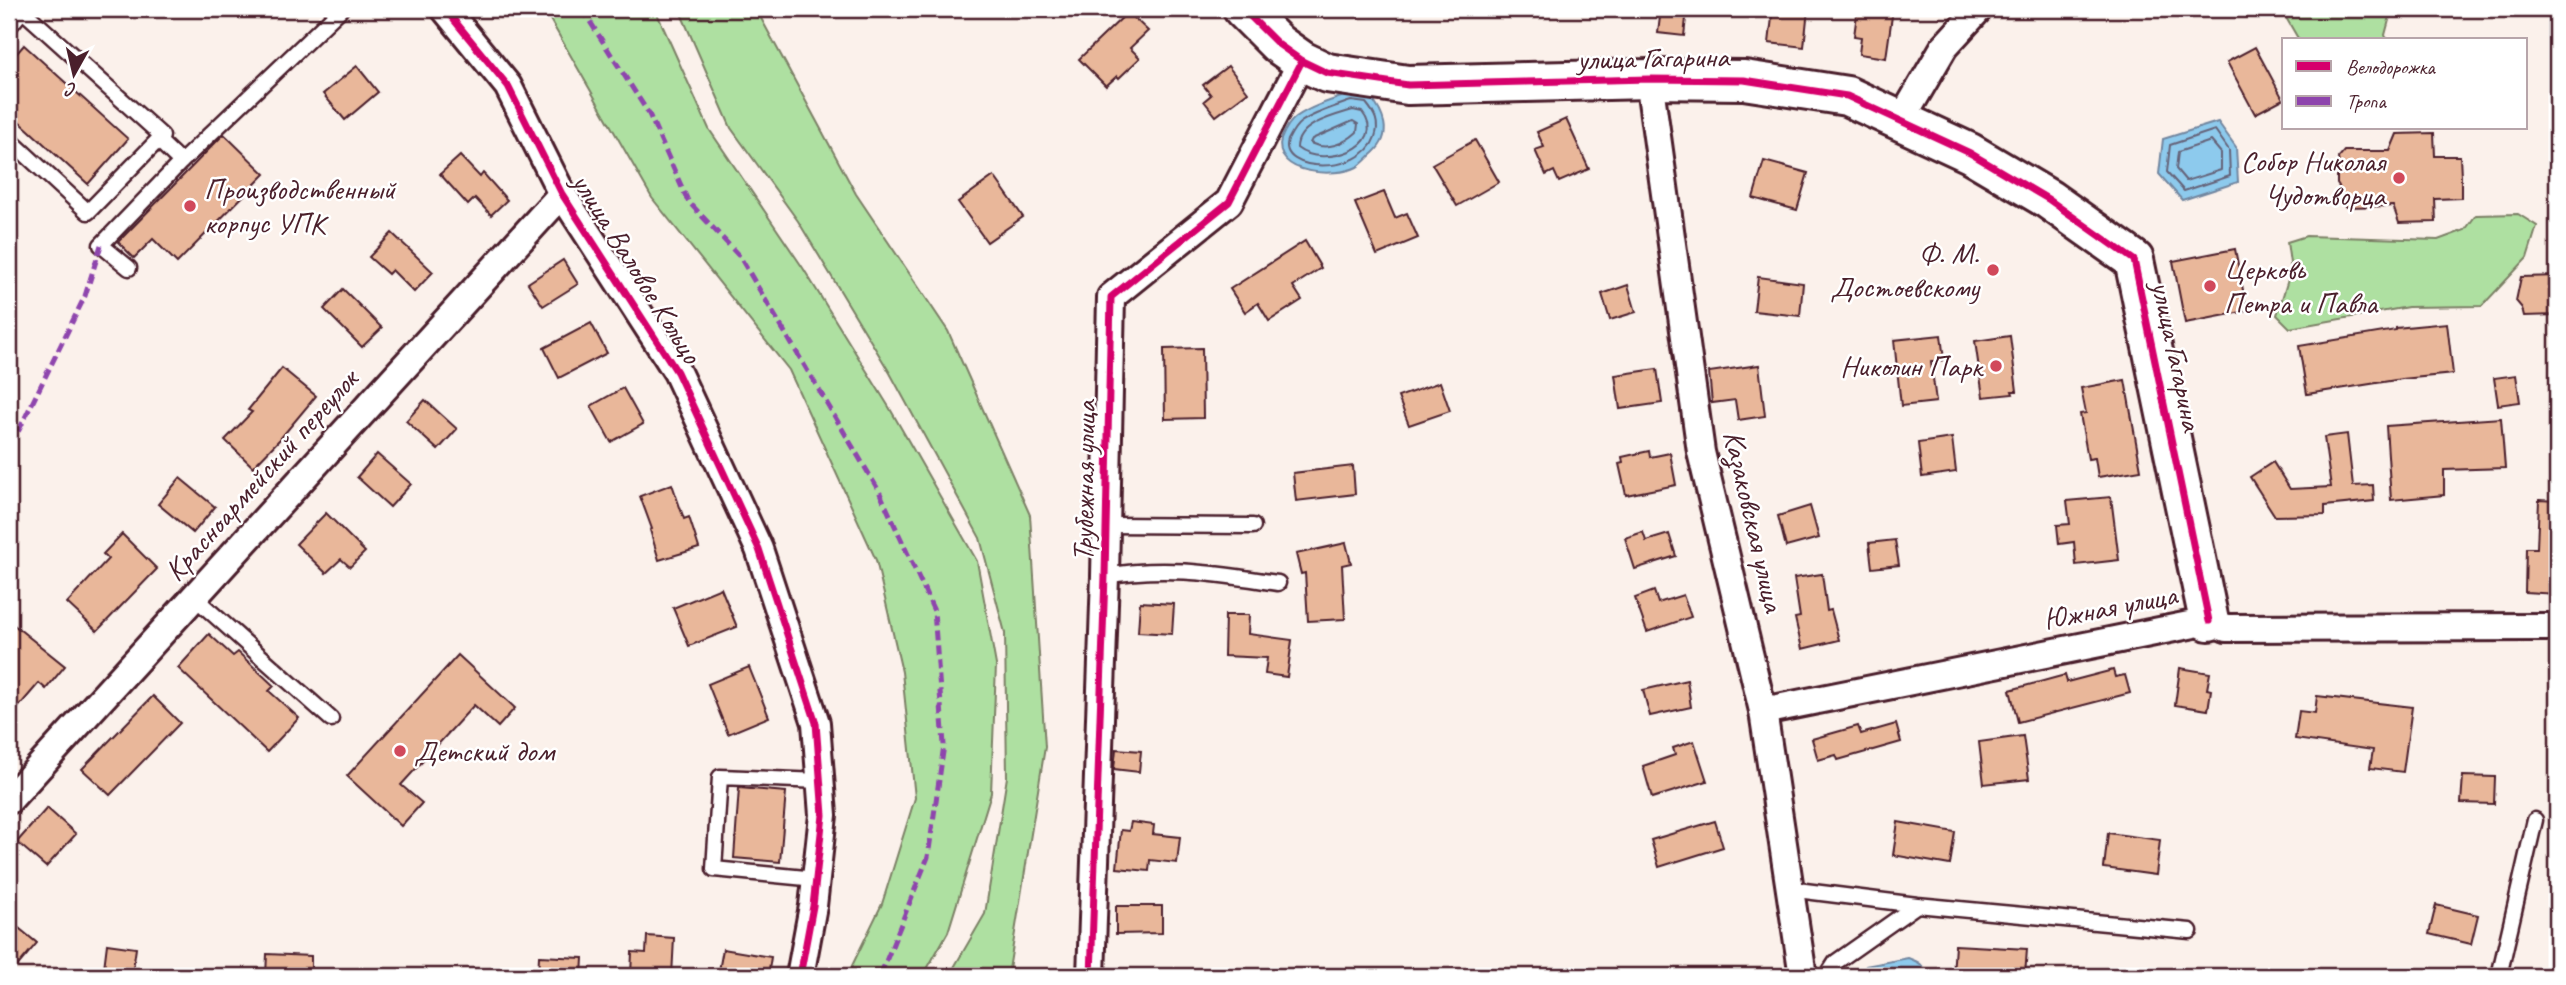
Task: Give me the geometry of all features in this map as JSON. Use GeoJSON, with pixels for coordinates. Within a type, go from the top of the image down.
{"type":"FeatureCollection","features":[{"type":"Feature","properties":{"kind":"street","name":"улица Валовое Кольцо"},"geometry":{"type":"LineString","coordinates":[[445,9],[508,86],[562,194],[677,372],[759,549],[816,723],[823,815],[816,880],[800,976]]}},
{"type":"Feature","properties":{"kind":"street","name":"улица Гагарина"},"geometry":{"type":"LineString","coordinates":[[1243,9],[1278,44],[1302,61],[1327,73],[1408,85],[1649,79],[1744,80],[1847,96],[1970,153],[2049,199],[2134,260],[2209,621]]}},
{"type":"Feature","properties":{"kind":"street"},"geometry":{"type":"LineString","coordinates":[[1902,120],[1944,47],[1979,9]]}},
{"type":"Feature","properties":{"kind":"street","name":"Трубежная улица"},"geometry":{"type":"LineString","coordinates":[[1091,976],[1105,576],[1111,297],[1229,202],[1302,61]]}},
{"type":"Feature","properties":{"kind":"street","name":"Казаковская улица"},"geometry":{"type":"LineString","coordinates":[[1649,79],[1701,452],[1763,711],[1803,976]]}},
{"type":"Feature","properties":{"kind":"street","name":"Красноармейский переулок"},"geometry":{"type":"LineString","coordinates":[[9,800],[562,194]]}},
{"type":"Feature","properties":{"kind":"street","name":"Южная улица"},"geometry":{"type":"LineString","coordinates":[[1763,711],[2209,621],[2226,628],[2557,627]]}},
{"type":"Feature","properties":{"kind":"lane"},"geometry":{"type":"LineString","coordinates":[[129,268],[101,245],[181,162],[341,9]]}},
{"type":"Feature","properties":{"kind":"lane"},"geometry":{"type":"LineString","coordinates":[[9,27],[22,10],[162,136],[88,212],[9,139]]}},
{"type":"Feature","properties":{"kind":"lane"},"geometry":{"type":"LineString","coordinates":[[158,141],[181,162]]}},
{"type":"Feature","properties":{"kind":"lane"},"geometry":{"type":"LineString","coordinates":[[1106,525],[1252,526]]}},
{"type":"Feature","properties":{"kind":"lane"},"geometry":{"type":"LineString","coordinates":[[1105,576],[1132,571],[1191,570],[1278,583]]}},
{"type":"Feature","properties":{"kind":"lane"},"geometry":{"type":"LineString","coordinates":[[194,597],[331,719]]}},
{"type":"Feature","properties":{"kind":"lane"},"geometry":{"type":"LineString","coordinates":[[816,880],[714,869],[720,777],[820,781]]}},
{"type":"Feature","properties":{"kind":"lane"},"geometry":{"type":"LineString","coordinates":[[2499,976],[2535,820]]}},
{"type":"Feature","properties":{"kind":"lane"},"geometry":{"type":"LineString","coordinates":[[1789,889],[1917,905],[2190,931]]}},
{"type":"Feature","properties":{"kind":"lane"},"geometry":{"type":"LineString","coordinates":[[1827,976],[1836,962],[1917,905]]}},
{"type":"Feature","properties":{"kind":"green space"},"geometry":{"type":"Polygon","coordinates":[[[544,9],[655,9],[709,129],[803,268],[889,407],[977,561],[996,665],[991,793],[948,932],[923,976],[847,976],[882,904],[915,798],[902,672],[876,560],[789,370],[652,198],[544,9]]]}},
{"type":"Feature","properties":{"kind":"green space"},"geometry":{"type":"Polygon","coordinates":[[[679,9],[756,9],[856,194],[948,331],[1030,515],[1045,747],[1008,976],[949,976],[985,914],[1007,777],[1005,633],[980,538],[890,373],[798,221],[731,128],[679,9]]]}},
{"type":"Feature","properties":{"kind":"green space"},"geometry":{"type":"Polygon","coordinates":[[[2281,9],[2392,9],[2386,38],[2298,38],[2281,9]]]}},
{"type":"Feature","properties":{"kind":"green space"},"geometry":{"type":"Polygon","coordinates":[[[2518,214],[2537,226],[2527,258],[2482,306],[2408,307],[2290,328],[2277,315],[2291,270],[2287,242],[2306,236],[2438,240],[2465,230],[2476,215],[2518,214]]]}},
{"type":"Feature","properties":{"kind":"water"},"geometry":{"type":"Polygon","coordinates":[[[1350,94],[1370,96],[1382,116],[1385,131],[1373,153],[1357,167],[1335,172],[1308,171],[1286,160],[1281,151],[1281,139],[1293,119],[1315,106],[1350,94]]]}},
{"type":"Feature","properties":{"kind":"water"},"geometry":{"type":"Polygon","coordinates":[[[2218,122],[2236,147],[2238,182],[2182,200],[2159,174],[2163,139],[2218,122]]]}},
{"type":"Feature","properties":{"kind":"water"},"geometry":{"type":"Polygon","coordinates":[[[1908,958],[1920,964],[1926,976],[1860,976],[1866,966],[1908,958]]]}},
{"type":"Feature","properties":{"kind":"building"},"geometry":{"type":"Polygon","coordinates":[[[1661,9],[1687,9],[1684,36],[1658,33],[1661,9]]]}},
{"type":"Feature","properties":{"kind":"building"},"geometry":{"type":"Polygon","coordinates":[[[1773,9],[1808,9],[1804,47],[1769,43],[1773,9]]]}},
{"type":"Feature","properties":{"kind":"building"},"geometry":{"type":"Polygon","coordinates":[[[1865,9],[1893,9],[1886,58],[1859,54],[1861,37],[1854,36],[1857,14],[1864,15],[1865,9]]]}},
{"type":"Feature","properties":{"kind":"building"},"geometry":{"type":"Polygon","coordinates":[[[1128,12],[1148,31],[1130,48],[1140,58],[1106,86],[1079,59],[1128,12]]]}},
{"type":"Feature","properties":{"kind":"building"},"geometry":{"type":"Polygon","coordinates":[[[24,45],[128,139],[88,184],[9,112],[9,62],[24,45]]]}},
{"type":"Feature","properties":{"kind":"building"},"geometry":{"type":"Polygon","coordinates":[[[2255,47],[2282,100],[2255,114],[2227,62],[2255,47]]]}},
{"type":"Feature","properties":{"kind":"building"},"geometry":{"type":"Polygon","coordinates":[[[357,66],[378,92],[345,120],[323,94],[357,66]]]}},
{"type":"Feature","properties":{"kind":"building"},"geometry":{"type":"Polygon","coordinates":[[[1228,66],[1248,92],[1216,116],[1204,101],[1211,95],[1203,85],[1228,66]]]}},
{"type":"Feature","properties":{"kind":"building"},"geometry":{"type":"Polygon","coordinates":[[[1566,119],[1589,169],[1559,182],[1554,171],[1546,175],[1535,150],[1544,147],[1537,132],[1566,119]]]}},
{"type":"Feature","properties":{"kind":"building","name":"Собор Николая Чудотворца"},"geometry":{"type":"Polygon","coordinates":[[[2434,133],[2435,156],[2460,156],[2461,177],[2461,198],[2435,199],[2436,222],[2399,223],[2393,206],[2347,207],[2341,202],[2341,190],[2337,184],[2340,171],[2338,158],[2344,151],[2390,151],[2397,134],[2434,133]]]}},
{"type":"Feature","properties":{"kind":"building","name":"Производственный корпус УПК"},"geometry":{"type":"Polygon","coordinates":[[[224,134],[265,174],[177,263],[153,239],[134,258],[118,242],[224,134]]]}},
{"type":"Feature","properties":{"kind":"building"},"geometry":{"type":"Polygon","coordinates":[[[1475,140],[1499,182],[1457,206],[1432,164],[1475,140]]]}},
{"type":"Feature","properties":{"kind":"building"},"geometry":{"type":"Polygon","coordinates":[[[460,156],[480,177],[483,173],[507,200],[491,215],[475,198],[468,205],[440,174],[460,156]]]}},
{"type":"Feature","properties":{"kind":"building"},"geometry":{"type":"Polygon","coordinates":[[[1764,161],[1808,173],[1797,210],[1753,198],[1764,161]]]}},
{"type":"Feature","properties":{"kind":"building"},"geometry":{"type":"Polygon","coordinates":[[[994,176],[1023,217],[987,242],[958,202],[994,176]]]}},
{"type":"Feature","properties":{"kind":"building"},"geometry":{"type":"Polygon","coordinates":[[[1384,192],[1395,218],[1407,213],[1418,238],[1377,255],[1355,203],[1384,192]]]}},
{"type":"Feature","properties":{"kind":"building"},"geometry":{"type":"Polygon","coordinates":[[[392,233],[433,272],[414,292],[392,270],[388,274],[369,257],[392,233]]]}},
{"type":"Feature","properties":{"kind":"building"},"geometry":{"type":"Polygon","coordinates":[[[1305,241],[1321,268],[1293,286],[1302,300],[1269,321],[1258,303],[1245,312],[1230,289],[1305,241]]]}},
{"type":"Feature","properties":{"kind":"building","name":"Церковь Петра и Павла"},"geometry":{"type":"Polygon","coordinates":[[[2235,249],[2247,311],[2185,323],[2173,261],[2235,249]]]}},
{"type":"Feature","properties":{"kind":"building"},"geometry":{"type":"Polygon","coordinates":[[[563,260],[578,284],[543,306],[528,283],[563,260]]]}},
{"type":"Feature","properties":{"kind":"building"},"geometry":{"type":"Polygon","coordinates":[[[2557,276],[2557,315],[2524,316],[2516,301],[2521,277],[2557,276]]]}},
{"type":"Feature","properties":{"kind":"building"},"geometry":{"type":"Polygon","coordinates":[[[1758,277],[1803,283],[1800,316],[1754,311],[1758,277]]]}},
{"type":"Feature","properties":{"kind":"building"},"geometry":{"type":"Polygon","coordinates":[[[1628,285],[1636,312],[1610,320],[1602,294],[1628,285]]]}},
{"type":"Feature","properties":{"kind":"building"},"geometry":{"type":"Polygon","coordinates":[[[343,289],[382,328],[362,347],[324,309],[343,289]]]}},
{"type":"Feature","properties":{"kind":"building"},"geometry":{"type":"Polygon","coordinates":[[[591,323],[607,353],[559,378],[544,348],[591,323]]]}},
{"type":"Feature","properties":{"kind":"building"},"geometry":{"type":"Polygon","coordinates":[[[2447,323],[2453,374],[2307,394],[2299,346],[2396,328],[2447,323]]]}},
{"type":"Feature","properties":{"kind":"building"},"geometry":{"type":"Polygon","coordinates":[[[1941,335],[1944,360],[1931,362],[1936,402],[1901,406],[1894,340],[1941,335]]]}},
{"type":"Feature","properties":{"kind":"building","name":"Николин Парк"},"geometry":{"type":"Polygon","coordinates":[[[2010,336],[2017,391],[2012,391],[2013,394],[1983,397],[1975,341],[2010,336]]]}},
{"type":"Feature","properties":{"kind":"building"},"geometry":{"type":"Polygon","coordinates":[[[1202,348],[1203,418],[1165,419],[1164,349],[1202,348]]]}},
{"type":"Feature","properties":{"kind":"building"},"geometry":{"type":"Polygon","coordinates":[[[1759,365],[1765,416],[1738,420],[1735,400],[1712,403],[1709,372],[1759,365]]]}},
{"type":"Feature","properties":{"kind":"building"},"geometry":{"type":"Polygon","coordinates":[[[282,368],[316,396],[253,467],[225,440],[252,412],[248,410],[282,368]]]}},
{"type":"Feature","properties":{"kind":"building"},"geometry":{"type":"Polygon","coordinates":[[[1657,369],[1662,403],[1620,409],[1615,375],[1657,369]]]}},
{"type":"Feature","properties":{"kind":"building"},"geometry":{"type":"Polygon","coordinates":[[[2516,375],[2520,402],[2498,405],[2494,378],[2516,375]]]}},
{"type":"Feature","properties":{"kind":"building"},"geometry":{"type":"Polygon","coordinates":[[[2125,380],[2141,470],[2098,477],[2095,458],[2088,459],[2080,414],[2086,413],[2081,388],[2125,380]]]}},
{"type":"Feature","properties":{"kind":"building"},"geometry":{"type":"Polygon","coordinates":[[[1440,382],[1450,411],[1409,425],[1398,397],[1440,382]]]}},
{"type":"Feature","properties":{"kind":"building"},"geometry":{"type":"Polygon","coordinates":[[[623,388],[643,424],[611,442],[591,406],[623,388]]]}},
{"type":"Feature","properties":{"kind":"building"},"geometry":{"type":"Polygon","coordinates":[[[425,400],[457,429],[438,450],[406,421],[425,400]]]}},
{"type":"Feature","properties":{"kind":"building"},"geometry":{"type":"Polygon","coordinates":[[[2501,418],[2505,468],[2444,470],[2444,495],[2391,500],[2386,426],[2501,418]]]}},
{"type":"Feature","properties":{"kind":"building"},"geometry":{"type":"Polygon","coordinates":[[[2347,434],[2353,486],[2373,485],[2374,501],[2325,506],[2325,515],[2275,516],[2250,477],[2273,462],[2290,489],[2331,487],[2324,437],[2347,434]]]}},
{"type":"Feature","properties":{"kind":"building"},"geometry":{"type":"Polygon","coordinates":[[[1952,438],[1956,472],[1922,477],[1918,443],[1952,438]]]}},
{"type":"Feature","properties":{"kind":"building"},"geometry":{"type":"Polygon","coordinates":[[[1649,451],[1650,457],[1670,453],[1676,485],[1626,495],[1619,464],[1623,463],[1622,457],[1649,451]]]}},
{"type":"Feature","properties":{"kind":"building"},"geometry":{"type":"Polygon","coordinates":[[[377,454],[411,484],[390,507],[357,477],[377,454]]]}},
{"type":"Feature","properties":{"kind":"building"},"geometry":{"type":"Polygon","coordinates":[[[1353,466],[1355,494],[1296,501],[1293,473],[1353,466]]]}},
{"type":"Feature","properties":{"kind":"building"},"geometry":{"type":"Polygon","coordinates":[[[180,478],[215,507],[193,533],[158,504],[180,478]]]}},
{"type":"Feature","properties":{"kind":"building"},"geometry":{"type":"Polygon","coordinates":[[[672,484],[684,519],[689,517],[699,548],[659,560],[650,530],[652,529],[640,496],[672,484]]]}},
{"type":"Feature","properties":{"kind":"building"},"geometry":{"type":"Polygon","coordinates":[[[2111,497],[2119,560],[2076,565],[2074,542],[2059,544],[2057,525],[2070,524],[2067,501],[2111,497]]]}},
{"type":"Feature","properties":{"kind":"building"},"geometry":{"type":"Polygon","coordinates":[[[2539,500],[2557,501],[2557,594],[2525,592],[2526,548],[2537,548],[2539,500]]]}},
{"type":"Feature","properties":{"kind":"building"},"geometry":{"type":"Polygon","coordinates":[[[1810,506],[1819,538],[1786,547],[1778,516],[1810,506]]]}},
{"type":"Feature","properties":{"kind":"building"},"geometry":{"type":"Polygon","coordinates":[[[326,513],[365,552],[350,567],[341,559],[326,573],[296,544],[326,513]]]}},
{"type":"Feature","properties":{"kind":"building"},"geometry":{"type":"Polygon","coordinates":[[[1643,532],[1646,541],[1669,534],[1676,556],[1635,569],[1625,538],[1643,532]]]}},
{"type":"Feature","properties":{"kind":"building"},"geometry":{"type":"Polygon","coordinates":[[[122,534],[157,569],[97,631],[67,603],[108,559],[103,554],[122,534]]]}},
{"type":"Feature","properties":{"kind":"building"},"geometry":{"type":"Polygon","coordinates":[[[1895,540],[1899,565],[1872,568],[1869,543],[1895,540]]]}},
{"type":"Feature","properties":{"kind":"building"},"geometry":{"type":"Polygon","coordinates":[[[1346,543],[1351,563],[1342,565],[1345,619],[1308,621],[1305,573],[1301,574],[1296,554],[1346,543]]]}},
{"type":"Feature","properties":{"kind":"building"},"geometry":{"type":"Polygon","coordinates":[[[1822,574],[1827,611],[1831,610],[1839,640],[1802,649],[1795,618],[1800,617],[1794,578],[1822,574]]]}},
{"type":"Feature","properties":{"kind":"building"},"geometry":{"type":"Polygon","coordinates":[[[721,588],[737,627],[689,646],[673,608],[721,588]]]}},
{"type":"Feature","properties":{"kind":"building"},"geometry":{"type":"Polygon","coordinates":[[[1654,591],[1658,603],[1683,595],[1691,617],[1647,632],[1635,598],[1654,591]]]}},
{"type":"Feature","properties":{"kind":"building"},"geometry":{"type":"Polygon","coordinates":[[[1140,602],[1174,604],[1172,634],[1138,632],[1140,602]]]}},
{"type":"Feature","properties":{"kind":"building"},"geometry":{"type":"Polygon","coordinates":[[[1225,615],[1249,615],[1248,634],[1292,640],[1287,677],[1265,674],[1267,658],[1224,656],[1225,615]]]}},
{"type":"Feature","properties":{"kind":"building"},"geometry":{"type":"Polygon","coordinates":[[[9,621],[65,666],[46,689],[39,683],[9,718],[9,621]]]}},
{"type":"Feature","properties":{"kind":"building"},"geometry":{"type":"Polygon","coordinates":[[[209,634],[233,656],[238,652],[274,686],[269,691],[299,718],[267,752],[178,668],[209,634]]]}},
{"type":"Feature","properties":{"kind":"building","name":"Детский дом"},"geometry":{"type":"Polygon","coordinates":[[[458,655],[515,708],[498,727],[474,705],[401,785],[422,803],[401,826],[347,776],[458,655]]]}},
{"type":"Feature","properties":{"kind":"building"},"geometry":{"type":"Polygon","coordinates":[[[749,667],[769,717],[728,734],[708,684],[749,667]]]}},
{"type":"Feature","properties":{"kind":"building"},"geometry":{"type":"Polygon","coordinates":[[[2180,668],[2210,673],[2207,689],[2211,690],[2208,710],[2175,705],[2180,668]]]}},
{"type":"Feature","properties":{"kind":"building"},"geometry":{"type":"Polygon","coordinates":[[[2113,670],[2115,677],[2125,675],[2130,693],[2018,722],[2010,690],[2065,675],[2067,682],[2113,670]]]}},
{"type":"Feature","properties":{"kind":"building"},"geometry":{"type":"Polygon","coordinates":[[[1687,680],[1691,707],[1650,716],[1643,690],[1687,680]]]}},
{"type":"Feature","properties":{"kind":"building"},"geometry":{"type":"Polygon","coordinates":[[[153,696],[180,723],[110,795],[82,769],[153,696]]]}},
{"type":"Feature","properties":{"kind":"building"},"geometry":{"type":"Polygon","coordinates":[[[2317,696],[2412,707],[2403,772],[2370,768],[2373,750],[2295,739],[2299,711],[2315,713],[2317,696]]]}},
{"type":"Feature","properties":{"kind":"building"},"geometry":{"type":"Polygon","coordinates":[[[1896,724],[1901,742],[1838,760],[1836,755],[1818,760],[1812,739],[1858,726],[1861,734],[1896,724]]]}},
{"type":"Feature","properties":{"kind":"building"},"geometry":{"type":"Polygon","coordinates":[[[2023,736],[2029,779],[1984,784],[1979,742],[2023,736]]]}},
{"type":"Feature","properties":{"kind":"building"},"geometry":{"type":"Polygon","coordinates":[[[1694,741],[1707,781],[1652,798],[1643,766],[1675,755],[1673,748],[1694,741]]]}},
{"type":"Feature","properties":{"kind":"building"},"geometry":{"type":"Polygon","coordinates":[[[1116,749],[1141,751],[1139,772],[1114,769],[1116,749]]]}},
{"type":"Feature","properties":{"kind":"building"},"geometry":{"type":"Polygon","coordinates":[[[2463,776],[2495,777],[2494,804],[2461,803],[2463,776]]]}},
{"type":"Feature","properties":{"kind":"building"},"geometry":{"type":"Polygon","coordinates":[[[739,788],[786,792],[780,862],[734,858],[739,788]]]}},
{"type":"Feature","properties":{"kind":"building"},"geometry":{"type":"Polygon","coordinates":[[[47,808],[76,834],[46,867],[17,842],[47,808]]]}},
{"type":"Feature","properties":{"kind":"building"},"geometry":{"type":"Polygon","coordinates":[[[1715,821],[1723,847],[1659,867],[1651,840],[1715,821]]]}},
{"type":"Feature","properties":{"kind":"building"},"geometry":{"type":"Polygon","coordinates":[[[1131,822],[1154,825],[1153,834],[1180,837],[1177,863],[1150,860],[1149,871],[1117,868],[1121,830],[1129,831],[1131,822]]]}},
{"type":"Feature","properties":{"kind":"building"},"geometry":{"type":"Polygon","coordinates":[[[1898,822],[1955,832],[1950,865],[1893,855],[1898,822]]]}},
{"type":"Feature","properties":{"kind":"building"},"geometry":{"type":"Polygon","coordinates":[[[2108,833],[2160,840],[2156,875],[2104,868],[2108,833]]]}},
{"type":"Feature","properties":{"kind":"building"},"geometry":{"type":"Polygon","coordinates":[[[2436,905],[2478,915],[2471,944],[2429,934],[2436,905]]]}},
{"type":"Feature","properties":{"kind":"building"},"geometry":{"type":"Polygon","coordinates":[[[1116,906],[1162,906],[1162,933],[1116,934],[1116,906]]]}},
{"type":"Feature","properties":{"kind":"building"},"geometry":{"type":"Polygon","coordinates":[[[9,920],[37,943],[9,976],[9,920]]]}},
{"type":"Feature","properties":{"kind":"building"},"geometry":{"type":"Polygon","coordinates":[[[647,936],[674,938],[672,976],[631,976],[632,952],[646,953],[647,936]]]}},
{"type":"Feature","properties":{"kind":"building"},"geometry":{"type":"Polygon","coordinates":[[[107,944],[136,948],[132,976],[103,976],[107,944]]]}},
{"type":"Feature","properties":{"kind":"building"},"geometry":{"type":"Polygon","coordinates":[[[1955,945],[2027,949],[2025,976],[1953,976],[1955,945]]]}},
{"type":"Feature","properties":{"kind":"building"},"geometry":{"type":"Polygon","coordinates":[[[723,949],[771,957],[768,976],[718,976],[723,949]]]}},
{"type":"Feature","properties":{"kind":"building"},"geometry":{"type":"Polygon","coordinates":[[[267,954],[311,956],[311,976],[266,976],[267,954]]]}},
{"type":"Feature","properties":{"kind":"building"},"geometry":{"type":"Polygon","coordinates":[[[539,956],[583,958],[582,976],[538,976],[539,956]]]}},
{"type":"Feature","properties":{"kind":"marked path"},"geometry":{"type":"LineString","coordinates":[[582,9],[649,114],[688,201],[740,257],[879,491],[934,611],[944,745],[928,857],[880,976]]}},
{"type":"Feature","properties":{"kind":"marked path"},"geometry":{"type":"LineString","coordinates":[[9,443],[17,434],[85,296],[101,245]]}},
{"type":"Feature","properties":{"kind":"cycle path"},"geometry":{"type":"LineString","coordinates":[[445,9],[508,86],[562,194],[677,372],[759,549],[816,723],[823,815],[813,906],[800,976]]}},
{"type":"Feature","properties":{"kind":"cycle path"},"geometry":{"type":"LineString","coordinates":[[1243,9],[1278,44],[1302,61],[1327,73],[1408,85],[1649,79],[1744,80],[1847,96],[1970,153],[2048,199],[2134,260],[2209,621]]}},
{"type":"Feature","properties":{"kind":"cycle path"},"geometry":{"type":"LineString","coordinates":[[1091,976],[1105,576],[1111,297],[1229,202],[1302,61]]}},
{"type":"Feature","properties":{"kind":"place","name":"Собор Николая Чудотворца"},"geometry":{"type":"Point","coordinates":[2399,178]}},
{"type":"Feature","properties":{"kind":"place","name":"Производственный корпус УПК"},"geometry":{"type":"Point","coordinates":[190,206]}},
{"type":"Feature","properties":{"kind":"place","name":"Ф. М. Достоевскому"},"geometry":{"type":"Point","coordinates":[1993,270]}},
{"type":"Feature","properties":{"kind":"place","name":"Церковь Петра и Павла"},"geometry":{"type":"Point","coordinates":[2210,286]}},
{"type":"Feature","properties":{"kind":"place","name":"Николин Парк"},"geometry":{"type":"Point","coordinates":[1996,366]}},
{"type":"Feature","properties":{"kind":"place","name":"Детский дом"},"geometry":{"type":"Point","coordinates":[400,751]}}]}
